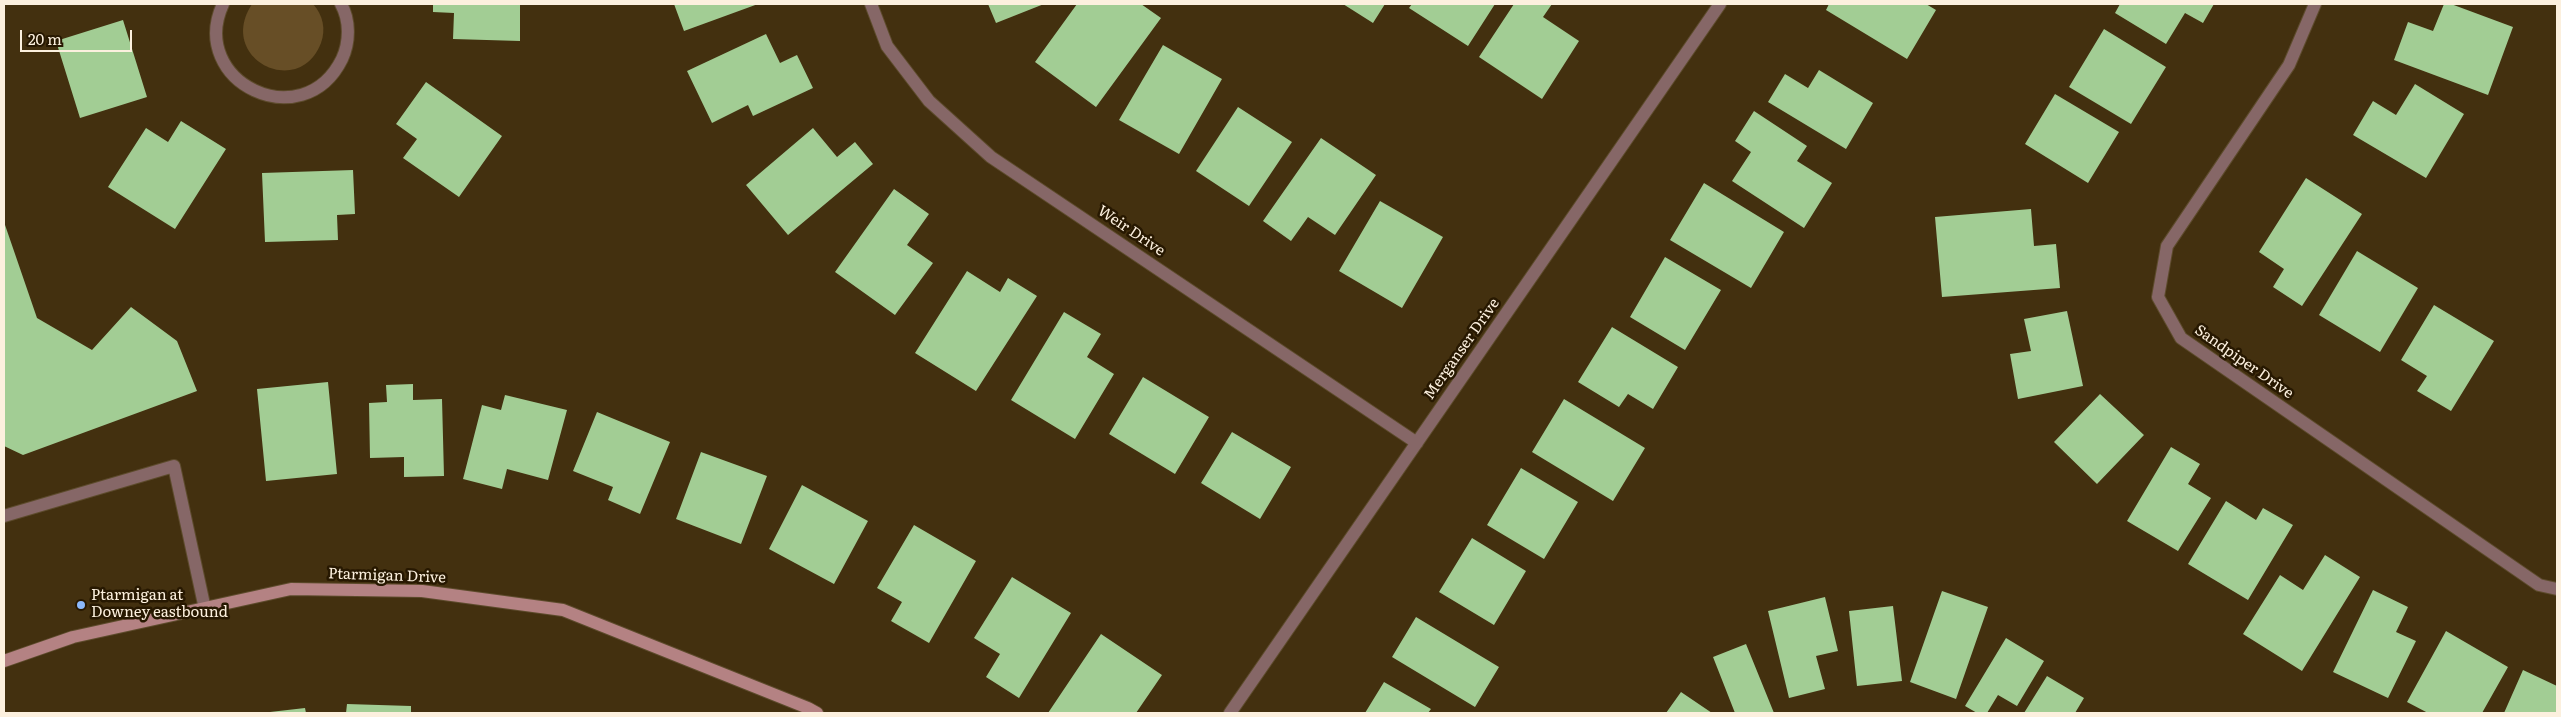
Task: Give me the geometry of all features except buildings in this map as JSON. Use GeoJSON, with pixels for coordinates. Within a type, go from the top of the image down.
{"type":"FeatureCollection","features":[{"type":"Feature","properties":{"kind":"street"},"geometry":{"type":"LineString","coordinates":[[223,4],[218,13],[216,34],[219,53],[229,72],[244,86],[262,95],[282,98],[303,95],[322,85],[336,70],[346,52],[348,30],[341,4]]}},
{"type":"Feature","properties":{"kind":"street","name":"Weir Drive"},"geometry":{"type":"LineString","coordinates":[[871,4],[887,46],[929,101],[992,157],[1417,443]]}},
{"type":"Feature","properties":{"kind":"street","name":"Merganser Drive"},"geometry":{"type":"LineString","coordinates":[[1230,713],[1720,4]]}},
{"type":"Feature","properties":{"kind":"street","name":"Sandpiper Drive"},"geometry":{"type":"LineString","coordinates":[[2316,4],[2289,65],[2167,246],[2158,297],[2181,338],[2539,585],[2557,589]]}},
{"type":"Feature","properties":{"kind":"street"},"geometry":{"type":"LineString","coordinates":[[4,516],[174,466],[205,608]]}},
{"type":"Feature","properties":{"kind":"street","name":"Ptarmigan Drive"},"geometry":{"type":"LineString","coordinates":[[4,661],[73,637],[291,589],[422,591],[563,610],[817,713]]}},
{"type":"Feature","properties":{"kind":"shaded area"},"geometry":{"type":"Polygon","coordinates":[[[252,4],[313,4],[321,17],[323,33],[321,43],[310,60],[296,69],[280,70],[265,66],[252,56],[245,41],[244,24],[252,4]]]}},
{"type":"Feature","properties":{"kind":"place","name":"Ptarmigan at Downey eastbound"},"geometry":{"type":"Point","coordinates":[81,605]}}]}
